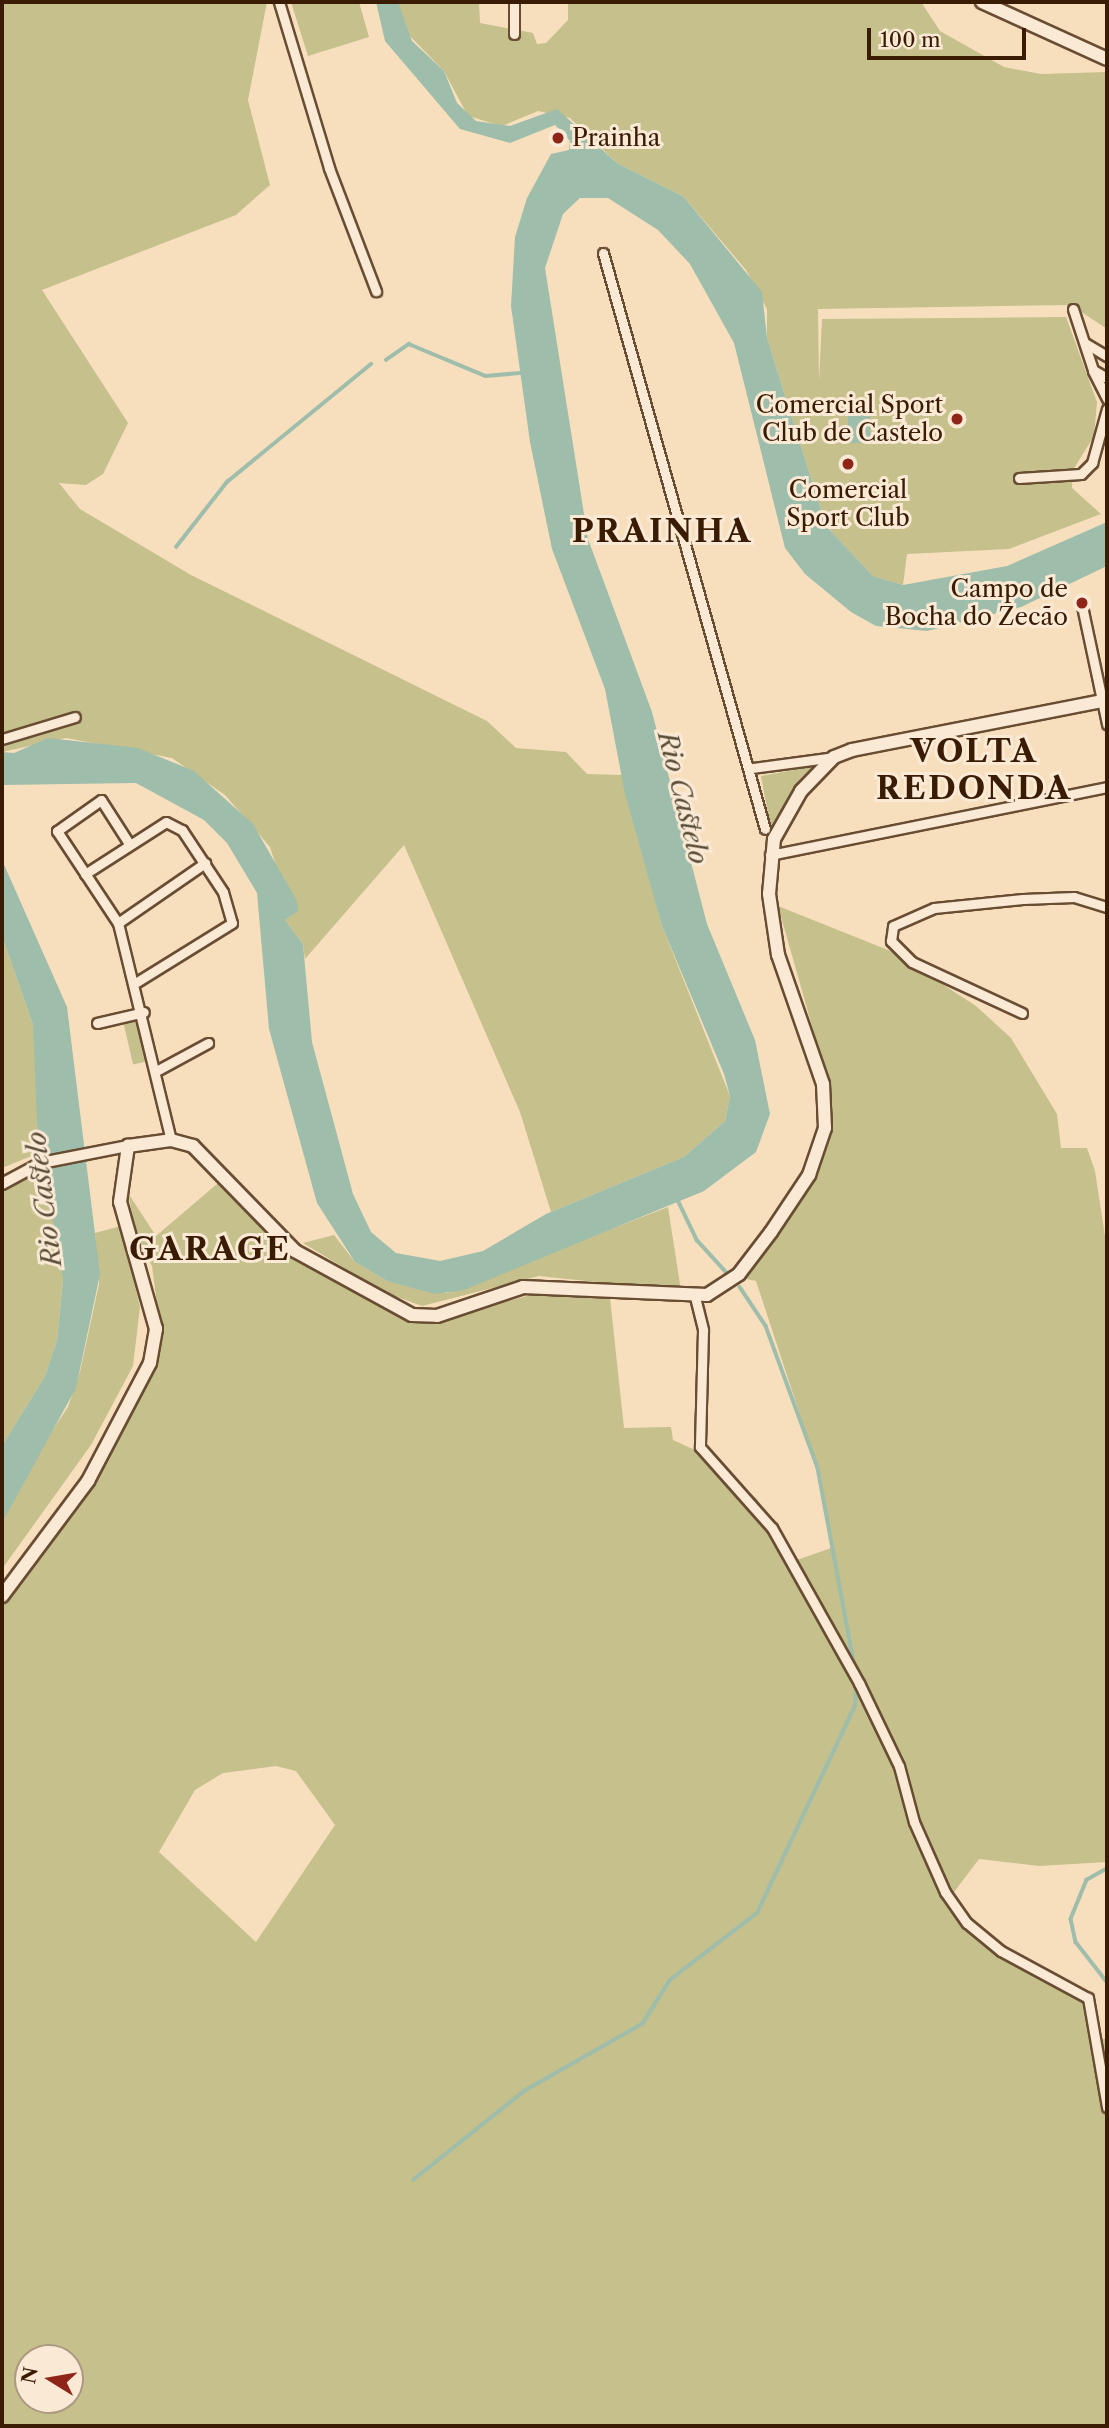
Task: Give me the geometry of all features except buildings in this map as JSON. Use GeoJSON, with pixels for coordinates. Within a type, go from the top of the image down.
{"type":"FeatureCollection","features":[{"type":"Feature","properties":{"kind":"main road"},"geometry":{"type":"LineString","coordinates":[[982,2],[999,6],[1107,60]]}},
{"type":"Feature","properties":{"kind":"main road"},"geometry":{"type":"LineString","coordinates":[[2,1595],[88,1481],[150,1363],[156,1329],[120,1202],[128,1146],[172,1140],[206,1155],[295,1251],[399,1312],[437,1316],[523,1287],[695,1297],[739,1274],[809,1175],[825,1128],[823,1084],[773,929],[770,855],[787,812],[834,757],[1105,701]]}},
{"type":"Feature","properties":{"kind":"street"},"geometry":{"type":"LineString","coordinates":[[279,2],[329,169],[376,291]]}},
{"type":"Feature","properties":{"kind":"street"},"geometry":{"type":"LineString","coordinates":[[514,2],[514,34]]}},
{"type":"Feature","properties":{"kind":"street"},"geometry":{"type":"LineString","coordinates":[[603,253],[752,768],[765,829]]}},
{"type":"Feature","properties":{"kind":"street"},"geometry":{"type":"LineString","coordinates":[[1073,309],[1093,370],[1107,399]]}},
{"type":"Feature","properties":{"kind":"street"},"geometry":{"type":"LineString","coordinates":[[1085,344],[1107,356]]}},
{"type":"Feature","properties":{"kind":"street"},"geometry":{"type":"LineString","coordinates":[[1093,370],[1107,378]]}},
{"type":"Feature","properties":{"kind":"street"},"geometry":{"type":"LineString","coordinates":[[1019,478],[1081,474],[1091,463],[1107,409]]}},
{"type":"Feature","properties":{"kind":"street"},"geometry":{"type":"LineString","coordinates":[[1082,606],[1105,701],[1107,724]]}},
{"type":"Feature","properties":{"kind":"street"},"geometry":{"type":"LineString","coordinates":[[2,739],[75,717]]}},
{"type":"Feature","properties":{"kind":"street"},"geometry":{"type":"LineString","coordinates":[[752,768],[834,757]]}},
{"type":"Feature","properties":{"kind":"street"},"geometry":{"type":"LineString","coordinates":[[770,855],[1107,787]]}},
{"type":"Feature","properties":{"kind":"street"},"geometry":{"type":"LineString","coordinates":[[128,842],[101,800],[57,831],[118,923],[137,982],[172,1140]]}},
{"type":"Feature","properties":{"kind":"street"},"geometry":{"type":"LineString","coordinates":[[85,874],[128,842],[166,821],[182,830],[223,892],[232,923],[137,982]]}},
{"type":"Feature","properties":{"kind":"street"},"geometry":{"type":"LineString","coordinates":[[118,923],[205,863]]}},
{"type":"Feature","properties":{"kind":"street"},"geometry":{"type":"LineString","coordinates":[[1022,1013],[912,962],[891,941],[893,926],[934,908],[1011,900],[1074,897],[1107,907]]}},
{"type":"Feature","properties":{"kind":"street"},"geometry":{"type":"LineString","coordinates":[[97,1023],[144,1012]]}},
{"type":"Feature","properties":{"kind":"street"},"geometry":{"type":"LineString","coordinates":[[158,1070],[208,1043]]}},
{"type":"Feature","properties":{"kind":"street"},"geometry":{"type":"LineString","coordinates":[[2,1184],[41,1163],[128,1146]]}},
{"type":"Feature","properties":{"kind":"street"},"geometry":{"type":"LineString","coordinates":[[695,1297],[703,1331],[701,1447],[772,1528],[859,1683],[899,1766],[914,1822],[945,1892],[967,1923],[1001,1951],[1088,1998],[1107,2107]]}},
{"type":"Feature","properties":{"kind":"shaded area"},"geometry":{"type":"Polygon","coordinates":[[[2,2],[267,2],[248,100],[270,185],[236,215],[42,290],[128,423],[103,474],[86,485],[59,483],[80,509],[191,575],[487,721],[516,748],[566,752],[587,774],[622,775],[662,926],[730,1096],[725,1121],[684,1157],[551,1212],[520,1112],[404,845],[305,959],[303,944],[285,920],[292,915],[270,847],[225,795],[172,758],[66,738],[2,752],[2,2]]]}},
{"type":"Feature","properties":{"kind":"shaded area"},"geometry":{"type":"Polygon","coordinates":[[[291,2],[359,2],[369,37],[308,56],[291,2]]]}},
{"type":"Feature","properties":{"kind":"shaded area","name":"Rio Castelo"},"geometry":{"type":"Polygon","coordinates":[[[376,2],[398,2],[412,41],[444,71],[457,103],[476,121],[510,126],[557,109],[617,163],[684,197],[762,292],[767,338],[826,526],[873,576],[903,585],[1007,566],[1107,522],[1107,566],[1021,607],[927,631],[876,626],[851,612],[805,574],[785,548],[734,343],[690,264],[658,230],[608,198],[580,198],[563,214],[545,268],[588,539],[652,712],[707,924],[755,1040],[770,1114],[756,1152],[704,1191],[464,1290],[435,1294],[387,1281],[355,1262],[317,1203],[269,1029],[257,893],[227,843],[204,820],[136,783],[2,785],[2,752],[14,753],[48,738],[138,748],[194,771],[253,824],[297,901],[298,911],[285,920],[303,944],[312,1042],[353,1194],[371,1232],[396,1253],[440,1261],[483,1251],[546,1214],[684,1157],[725,1121],[730,1096],[724,1074],[662,926],[625,794],[605,689],[552,549],[530,442],[511,306],[515,237],[527,198],[551,154],[569,150],[570,141],[555,125],[510,143],[460,129],[385,41],[376,2]]]}},
{"type":"Feature","properties":{"kind":"shaded area"},"geometry":{"type":"Polygon","coordinates":[[[398,2],[479,2],[480,23],[533,33],[537,44],[546,43],[568,20],[568,2],[921,2],[940,31],[1004,67],[1041,74],[1107,72],[1107,329],[1071,305],[818,309],[819,381],[822,319],[1066,317],[1097,402],[1094,436],[1073,470],[1072,488],[1101,514],[1009,549],[907,554],[903,585],[873,576],[826,526],[767,338],[767,309],[746,270],[684,197],[617,163],[570,118],[538,111],[502,126],[468,116],[444,71],[406,32],[398,2]]]}},
{"type":"Feature","properties":{"kind":"shaded area"},"geometry":{"type":"Polygon","coordinates":[[[848,405],[870,405],[870,443],[848,443],[848,405]]]}},
{"type":"Feature","properties":{"kind":"shaded area"},"geometry":{"type":"Polygon","coordinates":[[[812,767],[799,780],[771,830],[761,776],[812,767]]]}},
{"type":"Feature","properties":{"kind":"shaded area","name":"Rio Castelo"},"geometry":{"type":"Polygon","coordinates":[[[2,860],[67,1007],[100,1274],[76,1388],[2,1523],[2,1446],[45,1376],[57,1340],[63,1280],[37,1122],[33,1025],[2,936],[2,860]]]}},
{"type":"Feature","properties":{"kind":"shaded area"},"geometry":{"type":"Polygon","coordinates":[[[778,906],[893,952],[976,1006],[1011,1038],[1057,1114],[1061,1148],[1087,1148],[1095,1171],[1107,1249],[1107,1862],[1039,1866],[979,1859],[951,1896],[985,1939],[1086,1991],[1092,2043],[1107,2038],[1107,2426],[2,2426],[2,1594],[79,1496],[146,1385],[158,1312],[152,1266],[137,1238],[128,1193],[156,1236],[224,1178],[301,1263],[406,1319],[442,1320],[540,1292],[610,1298],[624,1428],[671,1427],[673,1440],[708,1456],[757,1499],[797,1560],[831,1548],[822,1482],[756,1281],[742,1278],[821,1161],[831,1125],[825,1072],[778,906]],[[276,1766],[223,1773],[195,1790],[159,1852],[256,1942],[335,1825],[296,1771],[276,1766]]]}},
{"type":"Feature","properties":{"kind":"shaded area"},"geometry":{"type":"Polygon","coordinates":[[[2,936],[33,1025],[44,1151],[2,1168],[2,936]]]}},
{"type":"Feature","properties":{"kind":"shaded area"},"geometry":{"type":"Polygon","coordinates":[[[139,1019],[149,1061],[133,1064],[123,1023],[139,1019]]]}},
{"type":"Feature","properties":{"kind":"shaded area"},"geometry":{"type":"Polygon","coordinates":[[[48,1167],[63,1280],[57,1340],[45,1376],[2,1446],[2,1189],[48,1167]]]}},
{"type":"Feature","properties":{"kind":"shaded area"},"geometry":{"type":"Polygon","coordinates":[[[668,1207],[681,1291],[539,1276],[422,1306],[384,1292],[303,1243],[334,1235],[355,1262],[387,1281],[447,1293],[668,1207]]]}},
{"type":"Feature","properties":{"kind":"shaded area"},"geometry":{"type":"Polygon","coordinates":[[[121,1226],[140,1307],[133,1366],[91,1445],[2,1569],[2,1523],[26,1470],[68,1407],[80,1372],[99,1284],[95,1233],[121,1226]]]}},
{"type":"Feature","properties":{"kind":"waterway"},"geometry":{"type":"LineString","coordinates":[[386,360],[409,344],[486,376],[522,373]]}},
{"type":"Feature","properties":{"kind":"waterway"},"geometry":{"type":"LineString","coordinates":[[176,547],[227,482],[371,364]]}},
{"type":"Feature","properties":{"kind":"waterway"},"geometry":{"type":"LineString","coordinates":[[677,1198],[697,1240],[728,1274]]}},
{"type":"Feature","properties":{"kind":"waterway"},"geometry":{"type":"LineString","coordinates":[[740,1287],[766,1326],[818,1468],[855,1668]]}},
{"type":"Feature","properties":{"kind":"waterway"},"geometry":{"type":"LineString","coordinates":[[413,2180],[524,2091],[642,2024],[670,1980],[757,1913],[855,1706],[856,1684]]}},
{"type":"Feature","properties":{"kind":"waterway"},"geometry":{"type":"LineString","coordinates":[[1107,1869],[1087,1880],[1071,1919],[1076,1942],[1107,1982]]}},
{"type":"Feature","properties":{"kind":"place","name":"Prainha"},"geometry":{"type":"Point","coordinates":[558,138]}},
{"type":"Feature","properties":{"kind":"place","name":"Comercial Sport Club de Castelo"},"geometry":{"type":"Point","coordinates":[957,419]}},
{"type":"Feature","properties":{"kind":"place","name":"Comercial Sport Club"},"geometry":{"type":"Point","coordinates":[848,464]}},
{"type":"Feature","properties":{"kind":"place","name":"Campo de Bocha do Zecão"},"geometry":{"type":"Point","coordinates":[1082,603]}},
{"type":"Feature","properties":{"kind":"district","name":"PRAINHA"},"geometry":{"type":"Point","coordinates":[662,531]}},
{"type":"Feature","properties":{"kind":"district","name":"VOLTA REDONDA"},"geometry":{"type":"Point","coordinates":[974,770]}},
{"type":"Feature","properties":{"kind":"district","name":"GARAGE"},"geometry":{"type":"Point","coordinates":[210,1249]}}]}
